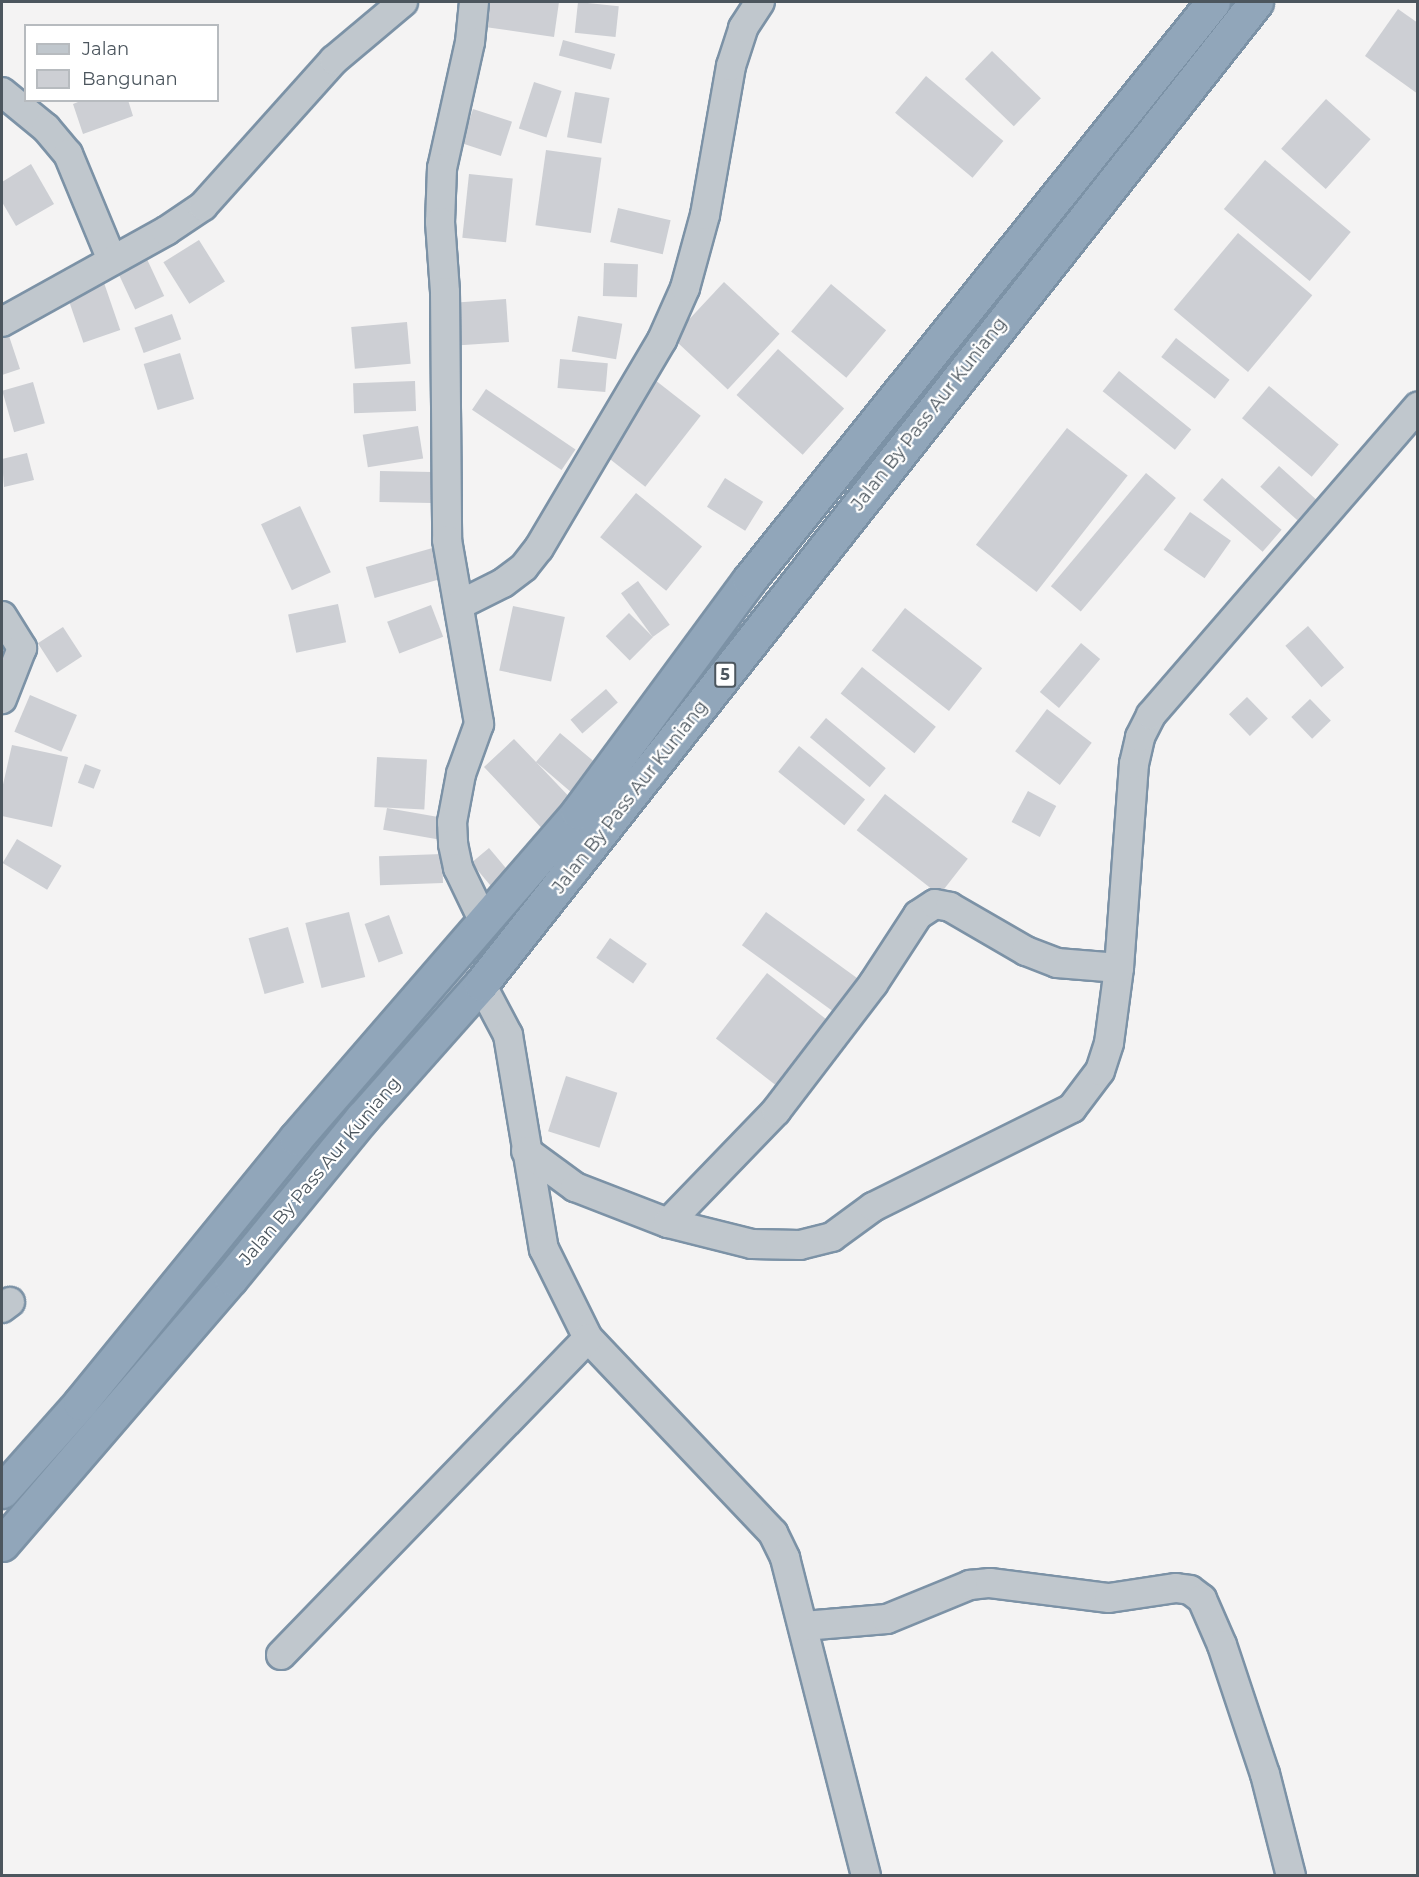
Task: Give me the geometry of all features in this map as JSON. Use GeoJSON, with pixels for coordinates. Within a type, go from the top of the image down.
{"type":"FeatureCollection","features":[{"type":"Feature","properties":{"kind":"highway","name":"Jalan By Pass Aur Kuniang"},"geometry":{"type":"LineString","coordinates":[[2,1491],[80,1402],[204,1250],[483,920],[578,812],[732,605],[1213,2]]}},
{"type":"Feature","properties":{"kind":"highway","name":"Jalan By Pass Aur Kuniang"},"geometry":{"type":"LineString","coordinates":[[2,1544],[231,1278],[362,1118],[481,984],[657,766],[759,628],[1256,2]]}},
{"type":"Feature","properties":{"kind":"highway"},"geometry":{"type":"LineString","coordinates":[[732,605],[759,628]]}},
{"type":"Feature","properties":{"kind":"highway"},"geometry":{"type":"LineString","coordinates":[[204,1250],[231,1278]]}},
{"type":"Feature","properties":{"kind":"street"},"geometry":{"type":"LineString","coordinates":[[2,322],[111,258],[166,231],[203,206],[334,60],[403,2]]}},
{"type":"Feature","properties":{"kind":"street"},"geometry":{"type":"LineString","coordinates":[[474,2],[470,42],[442,168],[440,222],[445,292],[447,540],[461,604],[479,724],[461,774],[452,822],[453,844],[458,868],[483,920]]}},
{"type":"Feature","properties":{"kind":"street"},"geometry":{"type":"LineString","coordinates":[[461,604],[503,583],[524,567],[539,548],[662,340],[686,288],[705,215],[731,66],[743,28],[760,2]]}},
{"type":"Feature","properties":{"kind":"street"},"geometry":{"type":"LineString","coordinates":[[2,92],[46,128],[68,154],[111,258]]}},
{"type":"Feature","properties":{"kind":"street"},"geometry":{"type":"LineString","coordinates":[[526,1151],[575,1187],[668,1223],[752,1244],[800,1245],[832,1238],[873,1207],[1072,1108],[1100,1071],[1109,1043],[1119,968],[1134,764],[1140,737],[1151,715],[1418,407]]}},
{"type":"Feature","properties":{"kind":"street"},"geometry":{"type":"LineString","coordinates":[[2,616],[22,648],[2,699]]}},
{"type":"Feature","properties":{"kind":"street"},"geometry":{"type":"LineString","coordinates":[[668,1223],[776,1111],[873,984],[918,915],[935,904],[950,907],[1026,951],[1058,963],[1119,968]]}},
{"type":"Feature","properties":{"kind":"street"},"geometry":{"type":"LineString","coordinates":[[481,984],[508,1035],[544,1249],[588,1338],[773,1533],[793,1580],[866,1875]]}},
{"type":"Feature","properties":{"kind":"street"},"geometry":{"type":"LineString","coordinates":[[281,1655],[588,1338]]}},
{"type":"Feature","properties":{"kind":"street"},"geometry":{"type":"LineString","coordinates":[[804,1626],[887,1619],[970,1585],[1109,1598],[1176,1588],[1190,1590],[1202,1599],[1222,1645],[1265,1774],[1291,1875]]}},
{"type":"Feature","properties":{"kind":"building"},"geometry":{"type":"Polygon","coordinates":[[[489,2],[559,2],[554,37],[485,27],[489,2]]]}},
{"type":"Feature","properties":{"kind":"building"},"geometry":{"type":"Polygon","coordinates":[[[578,2],[619,6],[616,37],[575,33],[578,2]]]}},
{"type":"Feature","properties":{"kind":"building"},"geometry":{"type":"Polygon","coordinates":[[[1398,9],[1418,23],[1418,94],[1365,56],[1398,9]]]}},
{"type":"Feature","properties":{"kind":"building"},"geometry":{"type":"Polygon","coordinates":[[[563,40],[615,54],[611,69],[559,55],[563,40]]]}},
{"type":"Feature","properties":{"kind":"building"},"geometry":{"type":"Polygon","coordinates":[[[992,51],[1041,98],[1014,126],[965,79],[992,51]]]}},
{"type":"Feature","properties":{"kind":"building"},"geometry":{"type":"Polygon","coordinates":[[[926,76],[1003,141],[973,178],[895,113],[926,76]]]}},
{"type":"Feature","properties":{"kind":"building"},"geometry":{"type":"Polygon","coordinates":[[[534,82],[562,91],[546,138],[519,129],[534,82]]]}},
{"type":"Feature","properties":{"kind":"building"},"geometry":{"type":"Polygon","coordinates":[[[575,92],[609,98],[601,143],[567,137],[575,92]]]}},
{"type":"Feature","properties":{"kind":"building"},"geometry":{"type":"Polygon","coordinates":[[[1326,99],[1371,139],[1326,189],[1281,149],[1326,99]]]}},
{"type":"Feature","properties":{"kind":"building"},"geometry":{"type":"Polygon","coordinates":[[[78,102],[129,102],[133,116],[83,134],[73,104],[78,102]]]}},
{"type":"Feature","properties":{"kind":"building"},"geometry":{"type":"Polygon","coordinates":[[[473,109],[512,122],[501,156],[462,143],[473,109]]]}},
{"type":"Feature","properties":{"kind":"building"},"geometry":{"type":"Polygon","coordinates":[[[546,150],[601,158],[591,233],[535,225],[546,150]]]}},
{"type":"Feature","properties":{"kind":"building"},"geometry":{"type":"Polygon","coordinates":[[[1265,160],[1351,232],[1310,281],[1224,209],[1265,160]]]}},
{"type":"Feature","properties":{"kind":"building"},"geometry":{"type":"Polygon","coordinates":[[[31,164],[54,204],[16,226],[2,202],[2,182],[31,164]]]}},
{"type":"Feature","properties":{"kind":"building"},"geometry":{"type":"Polygon","coordinates":[[[469,174],[513,179],[506,242],[462,238],[469,174]]]}},
{"type":"Feature","properties":{"kind":"building"},"geometry":{"type":"Polygon","coordinates":[[[618,208],[671,220],[663,254],[610,242],[618,208]]]}},
{"type":"Feature","properties":{"kind":"building"},"geometry":{"type":"Polygon","coordinates":[[[1238,233],[1312,295],[1248,372],[1174,310],[1238,233]]]}},
{"type":"Feature","properties":{"kind":"building"},"geometry":{"type":"Polygon","coordinates":[[[199,240],[225,282],[189,304],[163,262],[199,240]]]}},
{"type":"Feature","properties":{"kind":"building"},"geometry":{"type":"Polygon","coordinates":[[[146,257],[164,296],[135,309],[117,271],[146,257]]]}},
{"type":"Feature","properties":{"kind":"building"},"geometry":{"type":"Polygon","coordinates":[[[604,263],[638,264],[637,297],[603,296],[604,263]]]}},
{"type":"Feature","properties":{"kind":"building"},"geometry":{"type":"Polygon","coordinates":[[[102,277],[120,330],[83,343],[65,290],[102,277]]]}},
{"type":"Feature","properties":{"kind":"building"},"geometry":{"type":"Polygon","coordinates":[[[724,282],[780,334],[728,389],[672,338],[724,282]]]}},
{"type":"Feature","properties":{"kind":"building"},"geometry":{"type":"Polygon","coordinates":[[[831,284],[886,330],[846,378],[791,331],[831,284]]]}},
{"type":"Feature","properties":{"kind":"building"},"geometry":{"type":"Polygon","coordinates":[[[506,299],[509,342],[460,345],[457,302],[506,299]]]}},
{"type":"Feature","properties":{"kind":"building"},"geometry":{"type":"Polygon","coordinates":[[[172,314],[181,339],[144,353],[134,328],[172,314]]]}},
{"type":"Feature","properties":{"kind":"building"},"geometry":{"type":"Polygon","coordinates":[[[578,316],[622,324],[616,359],[572,351],[578,316]]]}},
{"type":"Feature","properties":{"kind":"building"},"geometry":{"type":"Polygon","coordinates":[[[407,322],[411,364],[355,369],[351,327],[407,322]]]}},
{"type":"Feature","properties":{"kind":"building"},"geometry":{"type":"Polygon","coordinates":[[[8,333],[20,369],[2,375],[2,335],[8,333]]]}},
{"type":"Feature","properties":{"kind":"building"},"geometry":{"type":"Polygon","coordinates":[[[1176,338],[1230,380],[1215,399],[1161,357],[1176,338]]]}},
{"type":"Feature","properties":{"kind":"building"},"geometry":{"type":"Polygon","coordinates":[[[778,349],[844,409],[803,455],[737,395],[778,349]]]}},
{"type":"Feature","properties":{"kind":"building"},"geometry":{"type":"Polygon","coordinates":[[[180,353],[194,399],[158,410],[144,364],[180,353]]]}},
{"type":"Feature","properties":{"kind":"building"},"geometry":{"type":"Polygon","coordinates":[[[560,359],[608,363],[605,392],[557,388],[560,359]]]}},
{"type":"Feature","properties":{"kind":"building"},"geometry":{"type":"Polygon","coordinates":[[[1119,371],[1191,430],[1175,450],[1103,391],[1119,371]]]}},
{"type":"Feature","properties":{"kind":"building"},"geometry":{"type":"Polygon","coordinates":[[[655,380],[701,416],[645,487],[600,451],[655,380]]]}},
{"type":"Feature","properties":{"kind":"building"},"geometry":{"type":"Polygon","coordinates":[[[415,381],[416,411],[354,413],[353,383],[415,381]]]}},
{"type":"Feature","properties":{"kind":"building"},"geometry":{"type":"Polygon","coordinates":[[[33,382],[45,423],[14,432],[2,391],[33,382]]]}},
{"type":"Feature","properties":{"kind":"building"},"geometry":{"type":"Polygon","coordinates":[[[1269,386],[1339,444],[1312,477],[1242,418],[1269,386]]]}},
{"type":"Feature","properties":{"kind":"building"},"geometry":{"type":"Polygon","coordinates":[[[486,389],[576,449],[562,470],[472,410],[486,389]]]}},
{"type":"Feature","properties":{"kind":"building"},"geometry":{"type":"Polygon","coordinates":[[[418,426],[423,459],[368,467],[363,435],[418,426]]]}},
{"type":"Feature","properties":{"kind":"building"},"geometry":{"type":"Polygon","coordinates":[[[1067,428],[1128,475],[1037,592],[976,545],[1067,428]]]}},
{"type":"Feature","properties":{"kind":"building"},"geometry":{"type":"Polygon","coordinates":[[[27,453],[34,480],[4,487],[2,459],[27,453]]]}},
{"type":"Feature","properties":{"kind":"building"},"geometry":{"type":"Polygon","coordinates":[[[1279,466],[1316,499],[1297,520],[1260,487],[1279,466]]]}},
{"type":"Feature","properties":{"kind":"building"},"geometry":{"type":"Polygon","coordinates":[[[380,471],[432,472],[431,503],[379,502],[380,471]]]}},
{"type":"Feature","properties":{"kind":"building"},"geometry":{"type":"Polygon","coordinates":[[[1146,473],[1176,498],[1081,611],[1051,586],[1146,473]]]}},
{"type":"Feature","properties":{"kind":"building"},"geometry":{"type":"Polygon","coordinates":[[[725,478],[763,502],[745,531],[707,507],[725,478]]]}},
{"type":"Feature","properties":{"kind":"building"},"geometry":{"type":"Polygon","coordinates":[[[1222,478],[1282,530],[1263,552],[1203,500],[1222,478]]]}},
{"type":"Feature","properties":{"kind":"building"},"geometry":{"type":"Polygon","coordinates":[[[636,493],[702,546],[666,591],[600,537],[636,493]]]}},
{"type":"Feature","properties":{"kind":"building"},"geometry":{"type":"Polygon","coordinates":[[[300,506],[331,572],[292,590],[261,524],[300,506]]]}},
{"type":"Feature","properties":{"kind":"building"},"geometry":{"type":"Polygon","coordinates":[[[1190,512],[1231,541],[1205,578],[1164,550],[1190,512]]]}},
{"type":"Feature","properties":{"kind":"building"},"geometry":{"type":"Polygon","coordinates":[[[436,547],[445,578],[375,598],[366,567],[436,547]]]}},
{"type":"Feature","properties":{"kind":"building"},"geometry":{"type":"Polygon","coordinates":[[[638,581],[670,625],[653,637],[621,593],[638,581]]]}},
{"type":"Feature","properties":{"kind":"building"},"geometry":{"type":"Polygon","coordinates":[[[338,604],[346,642],[296,653],[288,615],[338,604]]]}},
{"type":"Feature","properties":{"kind":"building"},"geometry":{"type":"Polygon","coordinates":[[[431,605],[443,637],[399,654],[387,622],[431,605]]]}},
{"type":"Feature","properties":{"kind":"building"},"geometry":{"type":"Polygon","coordinates":[[[513,606],[565,617],[551,682],[499,671],[513,606]]]}},
{"type":"Feature","properties":{"kind":"building"},"geometry":{"type":"Polygon","coordinates":[[[905,608],[982,668],[949,711],[872,651],[905,608]]]}},
{"type":"Feature","properties":{"kind":"building"},"geometry":{"type":"Polygon","coordinates":[[[629,613],[653,637],[630,660],[606,636],[629,613]]]}},
{"type":"Feature","properties":{"kind":"building"},"geometry":{"type":"Polygon","coordinates":[[[1308,626],[1344,668],[1321,687],[1285,646],[1308,626]]]}},
{"type":"Feature","properties":{"kind":"building"},"geometry":{"type":"Polygon","coordinates":[[[63,627],[82,656],[57,673],[38,643],[63,627]]]}},
{"type":"Feature","properties":{"kind":"building"},"geometry":{"type":"Polygon","coordinates":[[[1081,643],[1100,659],[1059,708],[1040,692],[1081,643]]]}},
{"type":"Feature","properties":{"kind":"building"},"geometry":{"type":"Polygon","coordinates":[[[862,667],[936,727],[914,753],[841,693],[862,667]]]}},
{"type":"Feature","properties":{"kind":"building"},"geometry":{"type":"Polygon","coordinates":[[[606,689],[618,703],[582,733],[571,720],[606,689]]]}},
{"type":"Feature","properties":{"kind":"building"},"geometry":{"type":"Polygon","coordinates":[[[30,695],[77,715],[61,752],[14,732],[30,695]]]}},
{"type":"Feature","properties":{"kind":"building"},"geometry":{"type":"Polygon","coordinates":[[[1247,697],[1268,719],[1250,736],[1229,714],[1247,697]]]}},
{"type":"Feature","properties":{"kind":"building"},"geometry":{"type":"Polygon","coordinates":[[[1310,699],[1331,721],[1312,739],[1291,717],[1310,699]]]}},
{"type":"Feature","properties":{"kind":"building"},"geometry":{"type":"Polygon","coordinates":[[[1047,709],[1092,743],[1060,785],[1015,751],[1047,709]]]}},
{"type":"Feature","properties":{"kind":"building"},"geometry":{"type":"Polygon","coordinates":[[[826,718],[886,768],[870,787],[810,737],[826,718]]]}},
{"type":"Feature","properties":{"kind":"building"},"geometry":{"type":"Polygon","coordinates":[[[560,733],[603,769],[579,799],[536,762],[560,733]]]}},
{"type":"Feature","properties":{"kind":"building"},"geometry":{"type":"Polygon","coordinates":[[[514,739],[579,807],[549,836],[484,767],[514,739]]]}},
{"type":"Feature","properties":{"kind":"building"},"geometry":{"type":"Polygon","coordinates":[[[12,745],[68,757],[52,827],[2,816],[2,789],[12,745]]]}},
{"type":"Feature","properties":{"kind":"building"},"geometry":{"type":"Polygon","coordinates":[[[799,746],[865,799],[844,825],[778,772],[799,746]]]}},
{"type":"Feature","properties":{"kind":"building"},"geometry":{"type":"Polygon","coordinates":[[[377,757],[427,760],[424,810],[374,807],[377,757]]]}},
{"type":"Feature","properties":{"kind":"building"},"geometry":{"type":"Polygon","coordinates":[[[85,764],[101,770],[94,789],[78,783],[85,764]]]}},
{"type":"Feature","properties":{"kind":"building"},"geometry":{"type":"Polygon","coordinates":[[[1028,791],[1056,806],[1040,837],[1012,822],[1028,791]]]}},
{"type":"Feature","properties":{"kind":"building"},"geometry":{"type":"Polygon","coordinates":[[[885,794],[968,859],[939,895],[857,830],[885,794]]]}},
{"type":"Feature","properties":{"kind":"building"},"geometry":{"type":"Polygon","coordinates":[[[387,808],[441,818],[437,839],[383,830],[387,808]]]}},
{"type":"Feature","properties":{"kind":"building"},"geometry":{"type":"Polygon","coordinates":[[[17,839],[62,866],[47,890],[3,863],[17,839]]]}},
{"type":"Feature","properties":{"kind":"building"},"geometry":{"type":"Polygon","coordinates":[[[489,848],[515,879],[497,893],[471,863],[489,848]]]}},
{"type":"Feature","properties":{"kind":"building"},"geometry":{"type":"Polygon","coordinates":[[[442,854],[443,883],[380,885],[379,856],[442,854]]]}},
{"type":"Feature","properties":{"kind":"building"},"geometry":{"type":"Polygon","coordinates":[[[349,912],[365,977],[322,988],[305,923],[349,912]]]}},
{"type":"Feature","properties":{"kind":"building"},"geometry":{"type":"Polygon","coordinates":[[[766,912],[864,983],[840,1016],[742,945],[766,912]]]}},
{"type":"Feature","properties":{"kind":"building"},"geometry":{"type":"Polygon","coordinates":[[[389,915],[403,954],[379,962],[365,924],[389,915]]]}},
{"type":"Feature","properties":{"kind":"building"},"geometry":{"type":"Polygon","coordinates":[[[288,927],[304,983],[265,994],[249,938],[288,927]]]}},
{"type":"Feature","properties":{"kind":"building"},"geometry":{"type":"Polygon","coordinates":[[[610,938],[647,964],[633,983],[596,958],[610,938]]]}},
{"type":"Feature","properties":{"kind":"building"},"geometry":{"type":"Polygon","coordinates":[[[767,973],[832,1024],[781,1090],[716,1038],[767,973]]]}},
{"type":"Feature","properties":{"kind":"building"},"geometry":{"type":"Polygon","coordinates":[[[566,1076],[617,1093],[599,1148],[548,1131],[566,1076]]]}}]}
